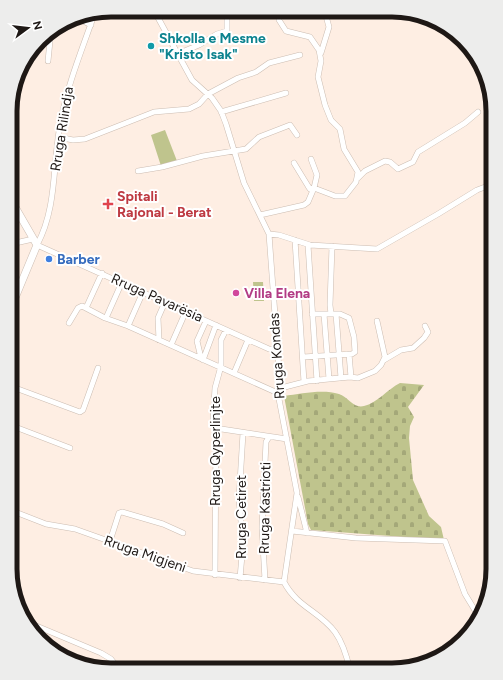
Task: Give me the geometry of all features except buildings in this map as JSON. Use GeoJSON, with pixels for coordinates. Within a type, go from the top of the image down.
{"type":"FeatureCollection","features":[{"type":"Feature","properties":{"kind":"main road"},"geometry":{"type":"LineString","coordinates":[[17,210],[35,242],[17,294]]}},
{"type":"Feature","properties":{"kind":"street","name":"Rruga Kondas"},"geometry":{"type":"LineString","coordinates":[[158,17],[195,84],[208,94],[221,112],[244,183],[269,234],[280,391],[297,493],[284,582]]}},
{"type":"Feature","properties":{"kind":"street"},"geometry":{"type":"LineString","coordinates":[[177,54],[199,45],[216,34],[228,31],[228,17]]}},
{"type":"Feature","properties":{"kind":"street"},"geometry":{"type":"LineString","coordinates":[[279,17],[279,20],[286,31],[310,37],[321,53]]}},
{"type":"Feature","properties":{"kind":"street"},"geometry":{"type":"LineString","coordinates":[[326,17],[329,27],[321,53],[318,77],[324,105],[331,120],[341,131],[344,149],[357,170],[357,179]]}},
{"type":"Feature","properties":{"kind":"street","name":"Rruga Rilindja"},"geometry":{"type":"LineString","coordinates":[[35,242],[46,226],[51,206],[58,137],[73,72],[93,19]]}},
{"type":"Feature","properties":{"kind":"street"},"geometry":{"type":"LineString","coordinates":[[84,21],[91,25]]}},
{"type":"Feature","properties":{"kind":"street"},"geometry":{"type":"LineString","coordinates":[[48,61],[50,39]]}},
{"type":"Feature","properties":{"kind":"street"},"geometry":{"type":"LineString","coordinates":[[58,137],[73,140],[85,139],[148,113],[166,110],[189,109],[199,104],[208,94],[238,78],[256,72],[269,63],[300,55]]}},
{"type":"Feature","properties":{"kind":"street"},"geometry":{"type":"LineString","coordinates":[[221,112],[286,93]]}},
{"type":"Feature","properties":{"kind":"street"},"geometry":{"type":"LineString","coordinates":[[294,163],[310,189],[314,188],[335,196],[345,196],[364,171],[385,161],[390,162],[396,168],[410,164],[415,160],[418,152],[464,123],[478,112]]}},
{"type":"Feature","properties":{"kind":"street"},"geometry":{"type":"LineString","coordinates":[[138,171],[234,150],[246,149],[259,137],[290,125],[297,135]]}},
{"type":"Feature","properties":{"kind":"street"},"geometry":{"type":"LineString","coordinates":[[260,215],[304,206],[308,202],[314,188],[317,175],[311,160]]}},
{"type":"Feature","properties":{"kind":"street"},"geometry":{"type":"LineString","coordinates":[[269,234],[279,235],[308,245],[367,250],[380,248],[477,190],[486,187]]}},
{"type":"Feature","properties":{"kind":"street"},"geometry":{"type":"LineString","coordinates":[[295,240],[304,382]]}},
{"type":"Feature","properties":{"kind":"street"},"geometry":{"type":"LineString","coordinates":[[17,244],[35,242]]}},
{"type":"Feature","properties":{"kind":"street","name":"Rruga Pavarësia"},"geometry":{"type":"LineString","coordinates":[[35,242],[248,340],[271,350],[278,350]]}},
{"type":"Feature","properties":{"kind":"street"},"geometry":{"type":"LineString","coordinates":[[308,245],[317,380]]}},
{"type":"Feature","properties":{"kind":"street"},"geometry":{"type":"LineString","coordinates":[[332,246],[330,306],[334,314],[340,378]]}},
{"type":"Feature","properties":{"kind":"street"},"geometry":{"type":"LineString","coordinates":[[86,308],[102,274]]}},
{"type":"Feature","properties":{"kind":"street"},"geometry":{"type":"LineString","coordinates":[[106,318],[122,282]]}},
{"type":"Feature","properties":{"kind":"street"},"geometry":{"type":"LineString","coordinates":[[128,326],[143,292]]}},
{"type":"Feature","properties":{"kind":"street"},"geometry":{"type":"LineString","coordinates":[[159,340],[158,318],[165,302]]}},
{"type":"Feature","properties":{"kind":"street"},"geometry":{"type":"LineString","coordinates":[[69,322],[78,307],[82,306],[106,318],[128,326],[234,373],[280,391],[304,382],[351,377],[358,378],[370,374],[379,368],[384,360],[385,354],[377,321]]}},
{"type":"Feature","properties":{"kind":"street"},"geometry":{"type":"LineString","coordinates":[[171,345],[186,311]]}},
{"type":"Feature","properties":{"kind":"street"},"geometry":{"type":"LineString","coordinates":[[303,357],[349,354],[355,352],[351,320],[347,316],[334,314],[312,314]]}},
{"type":"Feature","properties":{"kind":"street"},"geometry":{"type":"LineString","coordinates":[[324,314],[329,379]]}},
{"type":"Feature","properties":{"kind":"street"},"geometry":{"type":"LineString","coordinates":[[202,359],[197,341],[206,321]]}},
{"type":"Feature","properties":{"kind":"street"},"geometry":{"type":"LineString","coordinates":[[202,359],[216,325]]}},
{"type":"Feature","properties":{"kind":"street"},"geometry":{"type":"LineString","coordinates":[[384,360],[401,350],[413,348],[420,343],[428,332],[425,326]]}},
{"type":"Feature","properties":{"kind":"street","name":"Rruga Qyperlinjte"},"geometry":{"type":"LineString","coordinates":[[215,575],[215,428],[213,419],[215,388],[221,367],[221,340],[226,330]]}},
{"type":"Feature","properties":{"kind":"street"},"geometry":{"type":"LineString","coordinates":[[234,373],[248,340]]}},
{"type":"Feature","properties":{"kind":"street"},"geometry":{"type":"LineString","coordinates":[[349,354],[351,377]]}},
{"type":"Feature","properties":{"kind":"street"},"geometry":{"type":"LineString","coordinates":[[17,389],[80,412],[83,410],[98,368]]}},
{"type":"Feature","properties":{"kind":"street"},"geometry":{"type":"LineString","coordinates":[[17,428],[70,448]]}},
{"type":"Feature","properties":{"kind":"street"},"geometry":{"type":"LineString","coordinates":[[215,428],[287,439]]}},
{"type":"Feature","properties":{"kind":"street","name":"Rruga Cetiret"},"geometry":{"type":"LineString","coordinates":[[240,578],[243,544],[239,499],[243,433]]}},
{"type":"Feature","properties":{"kind":"street","name":"Rruga Kastrioti"},"geometry":{"type":"LineString","coordinates":[[265,580],[262,518],[266,442],[269,437]]}},
{"type":"Feature","properties":{"kind":"street"},"geometry":{"type":"LineString","coordinates":[[297,493],[307,533]]}},
{"type":"Feature","properties":{"kind":"street"},"geometry":{"type":"LineString","coordinates":[[110,541],[119,513],[122,512],[163,524],[183,533]]}},
{"type":"Feature","properties":{"kind":"street","name":"Rruga Migjeni"},"geometry":{"type":"LineString","coordinates":[[17,513],[46,524],[72,528],[193,571],[215,575],[284,582]]}},
{"type":"Feature","properties":{"kind":"street"},"geometry":{"type":"LineString","coordinates":[[292,531],[356,538],[445,541],[465,594],[476,612]]}},
{"type":"Feature","properties":{"kind":"street"},"geometry":{"type":"LineString","coordinates":[[284,582],[297,601],[336,633],[342,645],[348,663]]}},
{"type":"Feature","properties":{"kind":"street"},"geometry":{"type":"LineString","coordinates":[[36,626],[101,652],[114,663]]}},
{"type":"Feature","properties":{"kind":"green space"},"geometry":{"type":"Polygon","coordinates":[[[165,130],[177,161],[161,166],[151,135],[165,130]]]}},
{"type":"Feature","properties":{"kind":"green space"},"geometry":{"type":"Polygon","coordinates":[[[253,282],[263,282],[264,301],[254,301],[253,282]]]}},
{"type":"Feature","properties":{"kind":"green space"},"geometry":{"type":"Polygon","coordinates":[[[400,383],[424,385],[408,407],[414,417],[410,426],[409,438],[413,480],[429,516],[441,527],[444,540],[311,530],[308,524],[284,396],[312,392],[326,392],[339,394],[357,406],[364,406],[378,399],[400,383]]]}},
{"type":"Feature","properties":{"kind":"place","name":"Shkolla e Mesme \"Kristo Isak\""},"geometry":{"type":"Point","coordinates":[151,46]}},
{"type":"Feature","properties":{"kind":"place","name":"Spitali Rajonal - Berat"},"geometry":{"type":"Point","coordinates":[108,204]}},
{"type":"Feature","properties":{"kind":"place","name":"Barber"},"geometry":{"type":"Point","coordinates":[49,259]}},
{"type":"Feature","properties":{"kind":"place","name":"Villa Elena"},"geometry":{"type":"Point","coordinates":[236,293]}}]}
